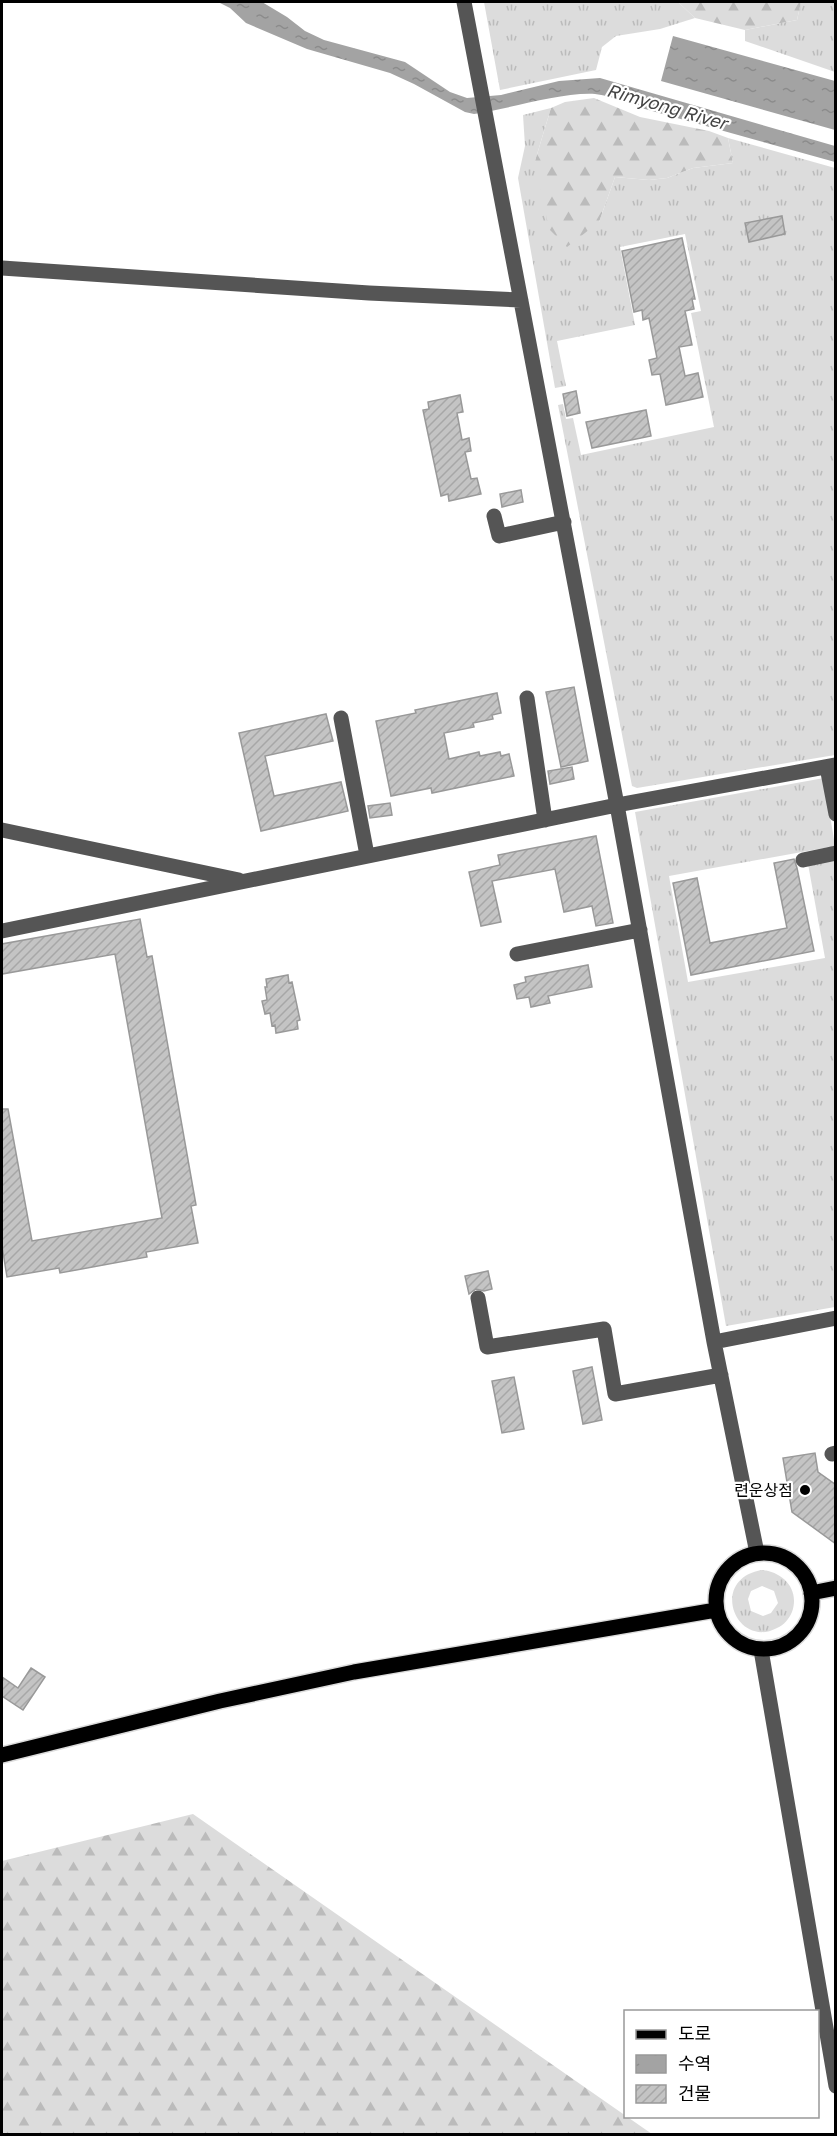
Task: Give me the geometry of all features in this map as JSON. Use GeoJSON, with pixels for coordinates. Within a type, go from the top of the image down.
{"type":"FeatureCollection","features":[{"type":"Feature","properties":{"kind":"main road"},"geometry":{"type":"LineString","coordinates":[[757,1553],[767,1553],[788,1559],[803,1573],[811,1593],[810,1615],[800,1633],[783,1646],[761,1650],[751,1648],[732,1638],[724,1630],[716,1610],[717,1588],[721,1578],[736,1561],[757,1553]]}},
{"type":"Feature","properties":{"kind":"main road"},"geometry":{"type":"LineString","coordinates":[[811,1593],[836,1588]]}},
{"type":"Feature","properties":{"kind":"main road"},"geometry":{"type":"LineString","coordinates":[[2,1755],[220,1701],[354,1672],[716,1610]]}},
{"type":"Feature","properties":{"kind":"street"},"geometry":{"type":"LineString","coordinates":[[465,7],[617,805],[714,1342],[757,1553]]}},
{"type":"Feature","properties":{"kind":"street"},"geometry":{"type":"LineString","coordinates":[[2,268],[369,293],[521,300]]}},
{"type":"Feature","properties":{"kind":"street"},"geometry":{"type":"LineString","coordinates":[[495,516],[499,536],[564,522]]}},
{"type":"Feature","properties":{"kind":"street"},"geometry":{"type":"LineString","coordinates":[[527,698],[545,820]]}},
{"type":"Feature","properties":{"kind":"street"},"geometry":{"type":"LineString","coordinates":[[341,718],[367,855]]}},
{"type":"Feature","properties":{"kind":"street"},"geometry":{"type":"LineString","coordinates":[[2,931],[617,805],[831,766],[836,814]]}},
{"type":"Feature","properties":{"kind":"street"},"geometry":{"type":"LineString","coordinates":[[2,830],[246,882]]}},
{"type":"Feature","properties":{"kind":"street"},"geometry":{"type":"LineString","coordinates":[[803,860],[836,853]]}},
{"type":"Feature","properties":{"kind":"street"},"geometry":{"type":"LineString","coordinates":[[517,954],[640,930]]}},
{"type":"Feature","properties":{"kind":"street"},"geometry":{"type":"LineString","coordinates":[[478,1298],[487,1347],[603,1329],[615,1394],[721,1375]]}},
{"type":"Feature","properties":{"kind":"street"},"geometry":{"type":"LineString","coordinates":[[714,1342],[836,1318]]}},
{"type":"Feature","properties":{"kind":"street"},"geometry":{"type":"LineString","coordinates":[[761,1650],[836,2086]]}},
{"type":"Feature","properties":{"kind":"green space"},"geometry":{"type":"Polygon","coordinates":[[[484,2],[678,2],[695,18],[660,29],[616,36],[602,47],[596,70],[500,90],[484,2]]]}},
{"type":"Feature","properties":{"kind":"green space"},"geometry":{"type":"Polygon","coordinates":[[[678,2],[801,2],[797,20],[745,30],[695,18],[678,2]]]}},
{"type":"Feature","properties":{"kind":"green space"},"geometry":{"type":"Polygon","coordinates":[[[801,2],[835,2],[835,72],[745,41],[745,30],[797,20],[801,2]]]}},
{"type":"Feature","properties":{"kind":"green space"},"geometry":{"type":"Polygon","coordinates":[[[594,98],[640,117],[709,131],[728,138],[733,163],[693,168],[667,178],[649,180],[615,177],[599,222],[567,247],[549,229],[535,161],[551,108],[565,102],[594,98]]]}},
{"type":"Feature","properties":{"kind":"green space"},"geometry":{"type":"Polygon","coordinates":[[[551,108],[535,161],[599,222],[615,177],[649,180],[667,178],[693,168],[733,163],[728,138],[835,168],[835,755],[637,788],[632,786],[558,405],[563,404],[566,419],[573,418],[581,455],[714,427],[691,313],[701,311],[685,234],[620,247],[635,325],[557,341],[566,386],[555,388],[518,178],[525,146],[523,115],[551,108]]]}},
{"type":"Feature","properties":{"kind":"green space"},"geometry":{"type":"Polygon","coordinates":[[[824,778],[835,846],[669,876],[688,982],[825,958],[808,864],[835,859],[835,1307],[726,1326],[635,812],[824,778]]]}},
{"type":"Feature","properties":{"kind":"green space"},"geometry":{"type":"Polygon","coordinates":[[[762,1570],[770,1571],[788,1583],[794,1596],[794,1604],[786,1622],[777,1628],[762,1632],[750,1629],[740,1622],[734,1611],[732,1598],[736,1586],[745,1576],[762,1570]],[[762,1586],[751,1591],[748,1599],[751,1611],[763,1616],[771,1613],[778,1603],[774,1591],[762,1586]]]}},
{"type":"Feature","properties":{"kind":"green space"},"geometry":{"type":"Polygon","coordinates":[[[193,1814],[624,2114],[624,2118],[629,2118],[652,2134],[2,2134],[2,1861],[193,1814]]]}},
{"type":"Feature","properties":{"kind":"water","name":"Rimyong River"},"geometry":{"type":"Polygon","coordinates":[[[218,2],[262,2],[305,31],[324,40],[405,62],[450,92],[467,98],[501,95],[559,81],[600,78],[835,146],[835,162],[595,94],[551,98],[474,114],[465,112],[390,73],[307,49],[246,23],[230,8],[218,2]]]}},
{"type":"Feature","properties":{"kind":"water"},"geometry":{"type":"Polygon","coordinates":[[[673,36],[835,81],[835,130],[661,81],[673,36]]]}},
{"type":"Feature","properties":{"kind":"building"},"geometry":{"type":"Polygon","coordinates":[[[782,216],[785,234],[749,242],[745,223],[782,216]]]}},
{"type":"Feature","properties":{"kind":"building"},"geometry":{"type":"Polygon","coordinates":[[[682,238],[695,299],[692,299],[694,309],[685,311],[692,345],[679,347],[685,376],[698,373],[703,397],[666,405],[660,374],[652,375],[649,360],[657,358],[649,318],[643,320],[642,310],[634,312],[622,251],[682,238]]]}},
{"type":"Feature","properties":{"kind":"building"},"geometry":{"type":"Polygon","coordinates":[[[576,391],[580,413],[567,416],[563,394],[576,391]]]}},
{"type":"Feature","properties":{"kind":"building"},"geometry":{"type":"Polygon","coordinates":[[[460,395],[463,412],[457,413],[462,440],[469,438],[471,451],[465,452],[471,479],[477,478],[481,494],[449,501],[448,494],[441,496],[423,410],[429,409],[428,402],[460,395]]]}},
{"type":"Feature","properties":{"kind":"building"},"geometry":{"type":"Polygon","coordinates":[[[646,410],[651,436],[592,448],[586,422],[646,410]]]}},
{"type":"Feature","properties":{"kind":"building"},"geometry":{"type":"Polygon","coordinates":[[[521,490],[523,502],[502,507],[500,494],[521,490]]]}},
{"type":"Feature","properties":{"kind":"building"},"geometry":{"type":"Polygon","coordinates":[[[574,687],[588,761],[561,767],[546,692],[574,687]]]}},
{"type":"Feature","properties":{"kind":"building"},"geometry":{"type":"Polygon","coordinates":[[[497,693],[501,713],[492,715],[493,719],[473,723],[474,727],[444,733],[449,759],[479,752],[480,756],[500,752],[501,756],[509,754],[514,776],[432,793],[431,788],[391,796],[376,721],[416,713],[415,710],[497,693]]]}},
{"type":"Feature","properties":{"kind":"building"},"geometry":{"type":"Polygon","coordinates":[[[326,714],[333,741],[265,756],[274,796],[341,782],[348,811],[261,831],[239,733],[326,714]]]}},
{"type":"Feature","properties":{"kind":"building"},"geometry":{"type":"Polygon","coordinates":[[[572,767],[574,779],[550,784],[548,771],[572,767]]]}},
{"type":"Feature","properties":{"kind":"building"},"geometry":{"type":"Polygon","coordinates":[[[390,803],[392,815],[370,818],[368,806],[390,803]]]}},
{"type":"Feature","properties":{"kind":"building"},"geometry":{"type":"Polygon","coordinates":[[[596,836],[613,923],[596,926],[592,906],[564,912],[555,869],[492,881],[501,922],[481,926],[469,872],[500,865],[498,855],[596,836]]]}},
{"type":"Feature","properties":{"kind":"building"},"geometry":{"type":"Polygon","coordinates":[[[794,859],[814,951],[691,975],[673,883],[697,878],[710,943],[787,928],[774,863],[794,859]]]}},
{"type":"Feature","properties":{"kind":"building"},"geometry":{"type":"Polygon","coordinates":[[[140,919],[147,957],[152,956],[196,1205],[191,1206],[198,1243],[146,1252],[147,1257],[60,1273],[59,1268],[7,1277],[2,1246],[2,1109],[8,1109],[32,1241],[162,1218],[115,954],[2,974],[2,944],[140,919]]]}},
{"type":"Feature","properties":{"kind":"building"},"geometry":{"type":"Polygon","coordinates":[[[588,965],[592,987],[548,996],[550,1003],[531,1007],[529,997],[517,999],[514,985],[526,982],[525,977],[588,965]]]}},
{"type":"Feature","properties":{"kind":"building"},"geometry":{"type":"Polygon","coordinates":[[[288,975],[289,983],[292,982],[300,1020],[297,1021],[298,1029],[276,1033],[275,1025],[272,1026],[270,1013],[265,1014],[262,1001],[267,1000],[266,979],[288,975]]]}},
{"type":"Feature","properties":{"kind":"building"},"geometry":{"type":"Polygon","coordinates":[[[488,1271],[492,1289],[484,1291],[476,1289],[469,1294],[465,1276],[488,1271]]]}},
{"type":"Feature","properties":{"kind":"building"},"geometry":{"type":"Polygon","coordinates":[[[592,1367],[602,1420],[583,1424],[573,1371],[592,1367]]]}},
{"type":"Feature","properties":{"kind":"building"},"geometry":{"type":"Polygon","coordinates":[[[514,1377],[524,1429],[502,1433],[492,1381],[514,1377]]]}},
{"type":"Feature","properties":{"kind":"building"},"geometry":{"type":"Polygon","coordinates":[[[815,1453],[818,1472],[836,1485],[836,1544],[792,1512],[783,1458],[815,1453]]]}},
{"type":"Feature","properties":{"kind":"building"},"geometry":{"type":"Polygon","coordinates":[[[31,1668],[45,1677],[23,1710],[2,1696],[2,1677],[18,1688],[31,1668]]]}},
{"type":"Feature","properties":{"kind":"place","name":"련운상점"},"geometry":{"type":"Point","coordinates":[805,1490]}}]}
